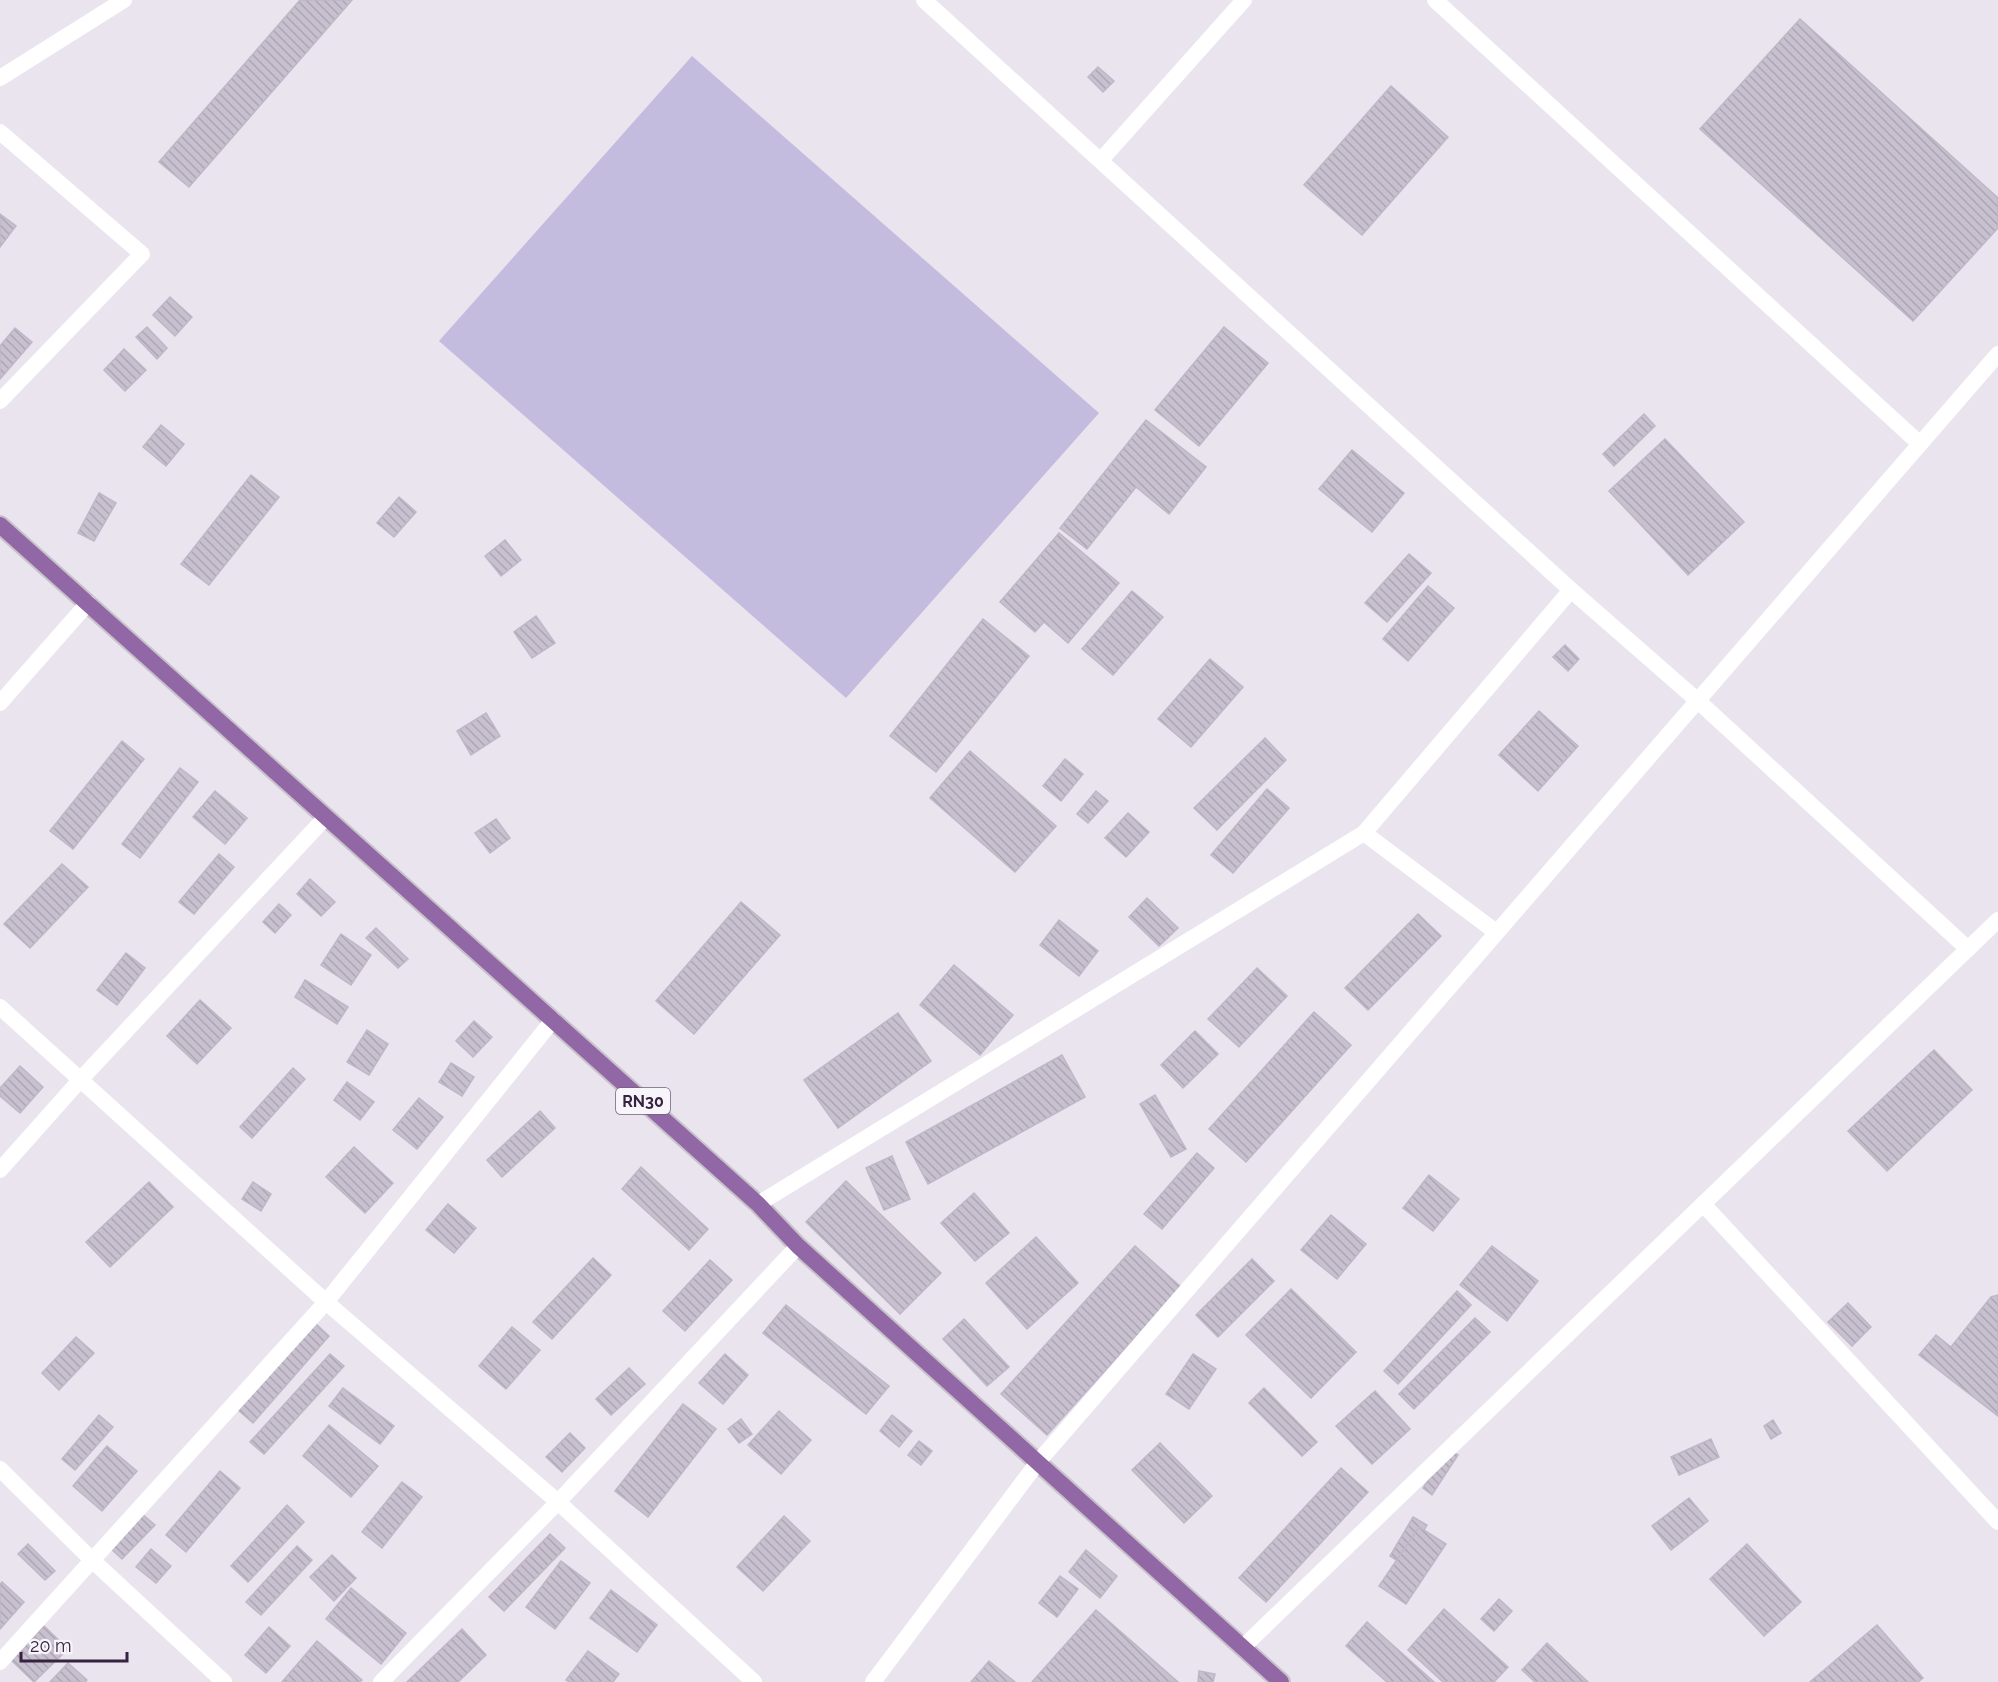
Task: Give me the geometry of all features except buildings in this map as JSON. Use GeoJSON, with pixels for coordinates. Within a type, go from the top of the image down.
{"type":"FeatureCollection","features":[{"type":"Feature","properties":{"kind":"main road","name":"RN30"},"geometry":{"type":"LineString","coordinates":[[0,525],[758,1204],[798,1246],[1281,1682]]}},
{"type":"Feature","properties":{"kind":"street"},"geometry":{"type":"LineString","coordinates":[[0,78],[124,0]]}},
{"type":"Feature","properties":{"kind":"street"},"geometry":{"type":"LineString","coordinates":[[924,0],[1571,590],[1698,700],[1968,949]]}},
{"type":"Feature","properties":{"kind":"street"},"geometry":{"type":"LineString","coordinates":[[1101,160],[1244,0]]}},
{"type":"Feature","properties":{"kind":"street"},"geometry":{"type":"LineString","coordinates":[[1435,0],[1920,444]]}},
{"type":"Feature","properties":{"kind":"street"},"geometry":{"type":"LineString","coordinates":[[0,132],[142,254],[0,401]]}},
{"type":"Feature","properties":{"kind":"street"},"geometry":{"type":"LineString","coordinates":[[873,1682],[1038,1462],[1998,354]]}},
{"type":"Feature","properties":{"kind":"street"},"geometry":{"type":"LineString","coordinates":[[758,1204],[1364,833],[1571,590]]}},
{"type":"Feature","properties":{"kind":"street"},"geometry":{"type":"LineString","coordinates":[[0,703],[88,603]]}},
{"type":"Feature","properties":{"kind":"street"},"geometry":{"type":"LineString","coordinates":[[0,1170],[81,1079],[326,817]]}},
{"type":"Feature","properties":{"kind":"street"},"geometry":{"type":"LineString","coordinates":[[1364,833],[1496,932]]}},
{"type":"Feature","properties":{"kind":"street"},"geometry":{"type":"LineString","coordinates":[[1243,1647],[1998,920]]}},
{"type":"Feature","properties":{"kind":"street"},"geometry":{"type":"LineString","coordinates":[[0,1007],[326,1302],[558,1502],[754,1682]]}},
{"type":"Feature","properties":{"kind":"street"},"geometry":{"type":"LineString","coordinates":[[0,1662],[326,1302],[553,1020]]}},
{"type":"Feature","properties":{"kind":"street"},"geometry":{"type":"LineString","coordinates":[[1703,1204],[1996,1514]]}},
{"type":"Feature","properties":{"kind":"street"},"geometry":{"type":"LineString","coordinates":[[381,1682],[558,1502],[798,1246]]}},
{"type":"Feature","properties":{"kind":"street"},"geometry":{"type":"LineString","coordinates":[[0,1469],[93,1561],[224,1682]]}},
{"type":"Feature","properties":{"kind":"shaded area"},"geometry":{"type":"Polygon","coordinates":[[[692,56],[1099,413],[846,698],[439,341],[692,56]]]}}]}
